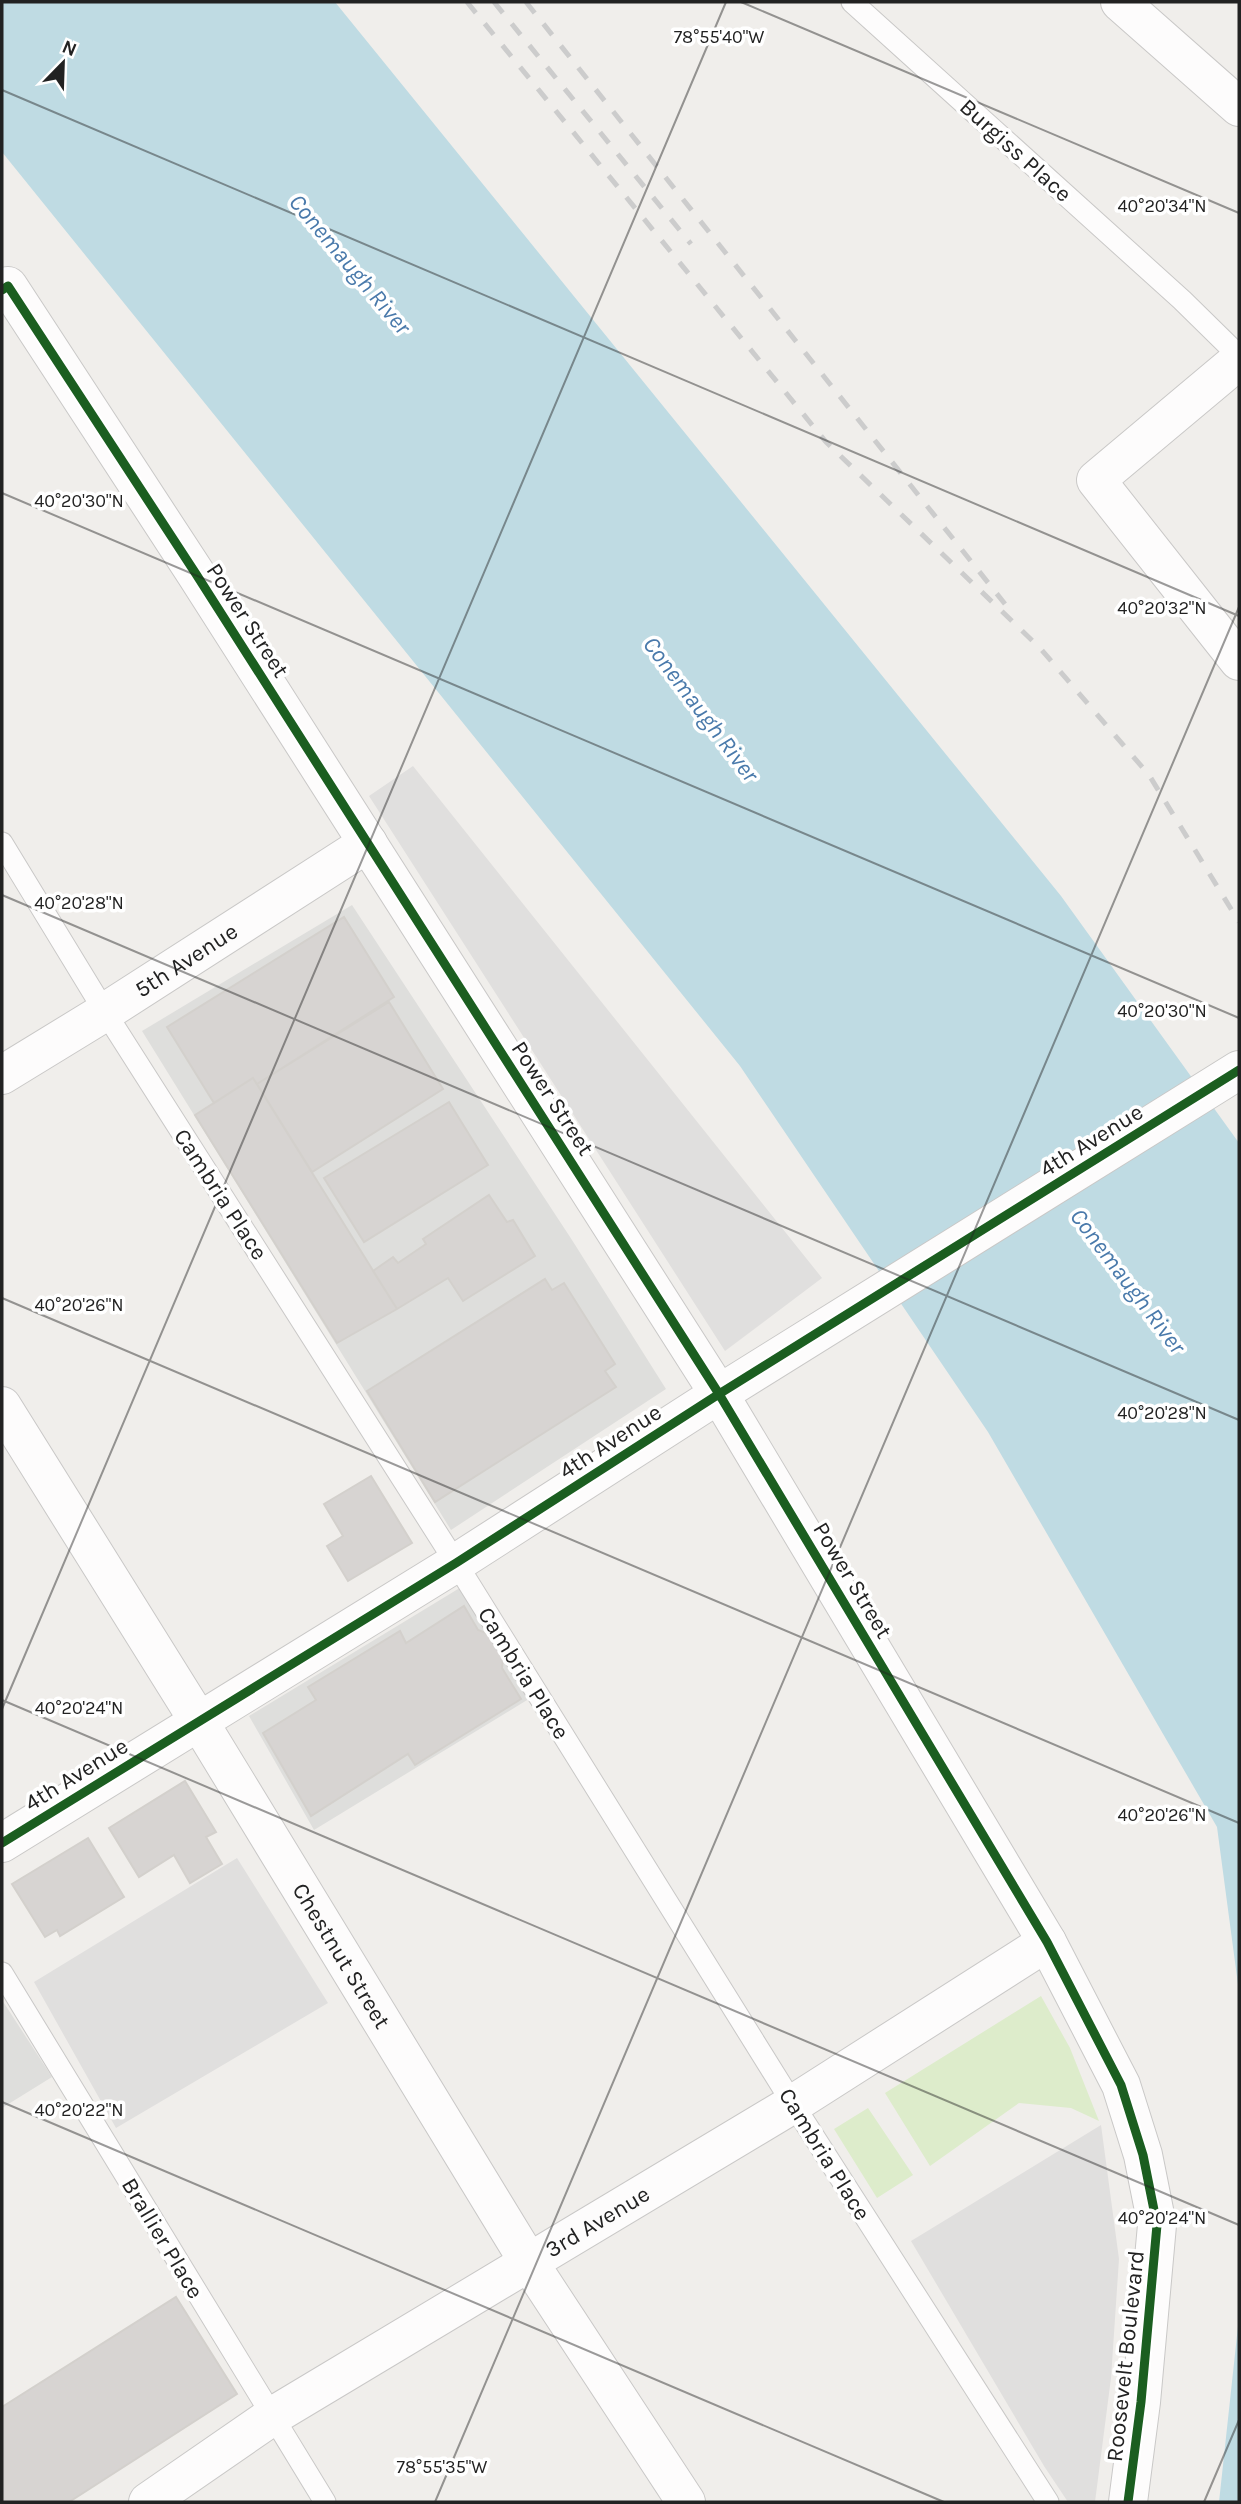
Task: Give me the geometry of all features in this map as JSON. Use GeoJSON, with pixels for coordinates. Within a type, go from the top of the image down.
{"type":"FeatureCollection","features":[{"type":"Feature","properties":{"kind":"street"},"geometry":{"type":"LineString","coordinates":[[1120,2],[1239,107]]}},
{"type":"Feature","properties":{"kind":"street","name":"Power Street"},"geometry":{"type":"LineString","coordinates":[[5,288],[196,574],[719,1394],[1047,1942]]}},
{"type":"Feature","properties":{"kind":"street"},"geometry":{"type":"LineString","coordinates":[[1239,358],[1096,480],[1239,661]]}},
{"type":"Feature","properties":{"kind":"street","name":"5th Avenue"},"geometry":{"type":"LineString","coordinates":[[2,1075],[368,843]]}},
{"type":"Feature","properties":{"kind":"street","name":"4th Avenue"},"geometry":{"type":"LineString","coordinates":[[2,1843],[456,1563],[719,1394],[1239,1070]]}},
{"type":"Feature","properties":{"kind":"street","name":"Chestnut Street"},"geometry":{"type":"LineString","coordinates":[[2,1406],[198,1720],[528,2261],[686,2502]]}},
{"type":"Feature","properties":{"kind":"street","name":"3rd Avenue"},"geometry":{"type":"LineString","coordinates":[[148,2502],[271,2417],[793,2104],[1047,1942]]}},
{"type":"Feature","properties":{"kind":"street","name":"Roosevelt Boulevard"},"geometry":{"type":"LineString","coordinates":[[1047,1942],[1121,2085],[1143,2155],[1157,2225],[1141,2402],[1128,2502]]}},
{"type":"Feature","properties":{"kind":"lane","name":"Burgiss Place"},"geometry":{"type":"LineString","coordinates":[[852,2],[1182,300],[1239,358]]}},
{"type":"Feature","properties":{"kind":"lane","name":"Cambria Place"},"geometry":{"type":"LineString","coordinates":[[2,843],[105,1012],[456,1563],[793,2104],[1048,2502]]}},
{"type":"Feature","properties":{"kind":"lane","name":"Brallier Place"},"geometry":{"type":"LineString","coordinates":[[2,1973],[325,2502]]}},
{"type":"Feature","properties":{"kind":"shaded area"},"geometry":{"type":"Polygon","coordinates":[[[413,766],[822,1278],[725,1351],[369,796],[413,766]]]}},
{"type":"Feature","properties":{"kind":"shaded area"},"geometry":{"type":"Polygon","coordinates":[[[352,905],[572,1240],[666,1389],[451,1530],[142,1031],[352,905]]]}},
{"type":"Feature","properties":{"kind":"shaded area"},"geometry":{"type":"Polygon","coordinates":[[[463,1586],[532,1697],[314,1830],[249,1716],[463,1586]]]}},
{"type":"Feature","properties":{"kind":"shaded area"},"geometry":{"type":"Polygon","coordinates":[[[237,1858],[328,2003],[116,2128],[34,1982],[237,1858]]]}},
{"type":"Feature","properties":{"kind":"shaded area"},"geometry":{"type":"Polygon","coordinates":[[[2,2000],[52,2077],[2,2108],[2,2000]]]}},
{"type":"Feature","properties":{"kind":"shaded area"},"geometry":{"type":"Polygon","coordinates":[[[1101,2125],[1119,2259],[1111,2378],[1095,2502],[1068,2502],[911,2241],[1101,2125]]]}},
{"type":"Feature","properties":{"kind":"green space"},"geometry":{"type":"Polygon","coordinates":[[[1041,1996],[1070,2048],[1099,2121],[1071,2108],[1019,2103],[930,2166],[885,2093],[1041,1996]]]}},
{"type":"Feature","properties":{"kind":"green space"},"geometry":{"type":"Polygon","coordinates":[[[868,2108],[913,2175],[877,2198],[834,2129],[868,2108]]]}},
{"type":"Feature","properties":{"kind":"water","name":"Conemaugh River"},"geometry":{"type":"Polygon","coordinates":[[[2,2],[335,2],[1061,896],[1239,1143],[1239,1992],[1217,1827],[988,1432],[740,1066],[2,152],[2,2]]]}},
{"type":"Feature","properties":{"kind":"water"},"geometry":{"type":"Polygon","coordinates":[[[1239,2317],[1239,2502],[1219,2502],[1239,2317]]]}},
{"type":"Feature","properties":{"kind":"building"},"geometry":{"type":"Polygon","coordinates":[[[344,917],[394,997],[257,1084],[253,1078],[214,1103],[167,1027],[344,917]]]}},
{"type":"Feature","properties":{"kind":"building"},"geometry":{"type":"Polygon","coordinates":[[[389,1002],[443,1089],[312,1172],[257,1084],[389,1002]]]}},
{"type":"Feature","properties":{"kind":"building"},"geometry":{"type":"Polygon","coordinates":[[[253,1078],[397,1309],[337,1343],[195,1115],[253,1078]]]}},
{"type":"Feature","properties":{"kind":"building"},"geometry":{"type":"Polygon","coordinates":[[[449,1102],[488,1165],[364,1242],[324,1178],[449,1102]]]}},
{"type":"Feature","properties":{"kind":"building"},"geometry":{"type":"Polygon","coordinates":[[[489,1195],[507,1222],[513,1220],[535,1256],[463,1301],[448,1278],[397,1309],[373,1271],[393,1257],[398,1263],[426,1244],[423,1239],[489,1195]]]}},
{"type":"Feature","properties":{"kind":"building"},"geometry":{"type":"Polygon","coordinates":[[[545,1279],[552,1290],[564,1283],[615,1364],[605,1371],[616,1387],[435,1502],[367,1391],[545,1279]]]}},
{"type":"Feature","properties":{"kind":"building"},"geometry":{"type":"Polygon","coordinates":[[[371,1476],[412,1543],[348,1581],[327,1546],[343,1536],[324,1504],[371,1476]]]}},
{"type":"Feature","properties":{"kind":"building"},"geometry":{"type":"Polygon","coordinates":[[[464,1606],[478,1630],[489,1634],[503,1656],[502,1668],[521,1699],[415,1765],[408,1754],[311,1816],[263,1733],[316,1700],[308,1687],[400,1631],[406,1643],[464,1606]]]}},
{"type":"Feature","properties":{"kind":"building"},"geometry":{"type":"Polygon","coordinates":[[[185,1781],[216,1832],[206,1837],[222,1864],[190,1883],[174,1855],[139,1877],[109,1828],[185,1781]]]}},
{"type":"Feature","properties":{"kind":"building"},"geometry":{"type":"Polygon","coordinates":[[[88,1838],[124,1897],[60,1936],[57,1930],[45,1937],[12,1884],[88,1838]]]}},
{"type":"Feature","properties":{"kind":"building"},"geometry":{"type":"Polygon","coordinates":[[[176,2297],[237,2394],[69,2502],[2,2502],[2,2407],[176,2297]]]}},
{"type":"Feature","properties":{"kind":"railway"},"geometry":{"type":"LineString","coordinates":[[467,2],[826,442],[1040,648],[1149,775],[1239,922]]}},
{"type":"Feature","properties":{"kind":"railway"},"geometry":{"type":"LineString","coordinates":[[494,2],[691,244]]}},
{"type":"Feature","properties":{"kind":"railway"},"geometry":{"type":"LineString","coordinates":[[526,2],[1005,604]]}},
{"type":"Feature","properties":{"kind":"cycle path"},"geometry":{"type":"LineString","coordinates":[[2,290],[8,286],[196,574],[719,1394],[1047,1942],[1121,2085],[1143,2155],[1157,2225],[1141,2402],[1128,2502]]}},
{"type":"Feature","properties":{"kind":"cycle path"},"geometry":{"type":"LineString","coordinates":[[2,1843],[456,1563],[719,1394],[1239,1070]]}}]}
